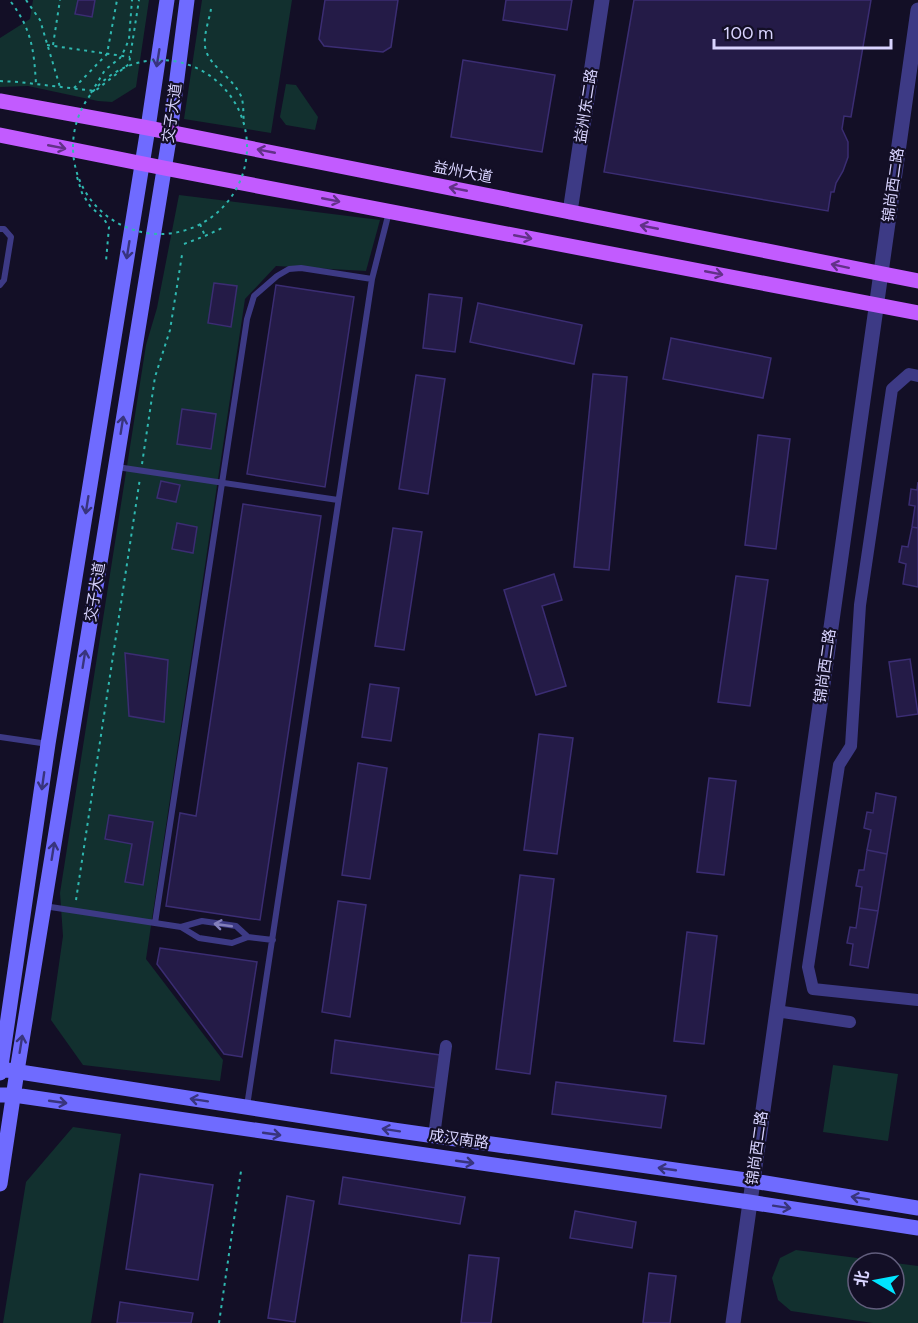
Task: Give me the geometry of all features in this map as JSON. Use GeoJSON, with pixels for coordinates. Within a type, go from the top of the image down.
{"type":"FeatureCollection","features":[{"type":"Feature","properties":{"kind":"main road","name":"交子大道"},"geometry":{"type":"LineString","coordinates":[[0,1070],[48,744],[167,0]]}},
{"type":"Feature","properties":{"kind":"main road","name":"交子大道"},"geometry":{"type":"LineString","coordinates":[[0,1184],[7,1095],[17,1071],[170,133],[188,0]]}},
{"type":"Feature","properties":{"kind":"main road","name":"益州大道"},"geometry":{"type":"LineString","coordinates":[[0,101],[148,128],[918,281]]}},
{"type":"Feature","properties":{"kind":"main road"},"geometry":{"type":"LineString","coordinates":[[0,135],[918,313]]}},
{"type":"Feature","properties":{"kind":"main road","name":"成汉南路"},"geometry":{"type":"LineString","coordinates":[[0,1070],[434,1136],[753,1181],[918,1208]]}},
{"type":"Feature","properties":{"kind":"main road","name":"成汉南路"},"geometry":{"type":"LineString","coordinates":[[7,1095],[918,1228]]}},
{"type":"Feature","properties":{"kind":"street","name":"益州东二路"},"geometry":{"type":"LineString","coordinates":[[570,212],[602,0]]}},
{"type":"Feature","properties":{"kind":"street","name":"锦尚西二路"},"geometry":{"type":"LineString","coordinates":[[733,1323],[918,10]]}},
{"type":"Feature","properties":{"kind":"street"},"geometry":{"type":"LineString","coordinates":[[918,376],[909,374],[892,389],[860,604],[851,746],[838,765],[808,967],[813,989],[918,1000]]}},
{"type":"Feature","properties":{"kind":"street"},"geometry":{"type":"LineString","coordinates":[[776,1011],[850,1022]]}},
{"type":"Feature","properties":{"kind":"street"},"geometry":{"type":"LineString","coordinates":[[434,1136],[446,1046]]}},
{"type":"Feature","properties":{"kind":"lane"},"geometry":{"type":"LineString","coordinates":[[247,1107],[372,279],[389,211]]}},
{"type":"Feature","properties":{"kind":"lane"},"geometry":{"type":"LineString","coordinates":[[0,229],[4,229],[11,237],[4,280],[0,285]]}},
{"type":"Feature","properties":{"kind":"lane"},"geometry":{"type":"LineString","coordinates":[[155,923],[247,319],[254,296],[289,269],[301,268],[372,279]]}},
{"type":"Feature","properties":{"kind":"lane"},"geometry":{"type":"LineString","coordinates":[[115,466],[338,500]]}},
{"type":"Feature","properties":{"kind":"lane"},"geometry":{"type":"LineString","coordinates":[[0,737],[48,744]]}},
{"type":"Feature","properties":{"kind":"lane"},"geometry":{"type":"LineString","coordinates":[[44,906],[181,927],[199,938],[232,943],[248,937],[273,940]]}},
{"type":"Feature","properties":{"kind":"lane"},"geometry":{"type":"LineString","coordinates":[[181,927],[202,921],[236,926],[248,937]]}},
{"type":"Feature","properties":{"kind":"path"},"geometry":{"type":"LineString","coordinates":[[26,0],[40,20],[60,87]]}},
{"type":"Feature","properties":{"kind":"path"},"geometry":{"type":"LineString","coordinates":[[53,46],[60,0]]}},
{"type":"Feature","properties":{"kind":"path"},"geometry":{"type":"LineString","coordinates":[[74,88],[107,54],[117,0]]}},
{"type":"Feature","properties":{"kind":"path"},"geometry":{"type":"LineString","coordinates":[[106,261],[109,226],[90,206],[82,193],[73,148],[77,122],[87,98],[105,70],[120,58],[129,39],[132,0]]}},
{"type":"Feature","properties":{"kind":"path"},"geometry":{"type":"LineString","coordinates":[[0,81],[95,91],[129,64],[139,0]]}},
{"type":"Feature","properties":{"kind":"path"},"geometry":{"type":"LineString","coordinates":[[11,2],[30,34],[36,84]]}},
{"type":"Feature","properties":{"kind":"path"},"geometry":{"type":"LineString","coordinates":[[77,177],[100,210],[118,223],[138,231],[159,234],[180,232],[200,224],[220,210],[235,192],[244,170],[248,147],[241,96],[206,51],[205,41],[211,9]]}},
{"type":"Feature","properties":{"kind":"path"},"geometry":{"type":"LineString","coordinates":[[47,45],[130,57]]}},
{"type":"Feature","properties":{"kind":"path"},"geometry":{"type":"LineString","coordinates":[[87,98],[107,77],[132,64],[160,59],[188,63],[213,77],[233,98],[244,124]]}},
{"type":"Feature","properties":{"kind":"path"},"geometry":{"type":"LineString","coordinates":[[200,224],[205,236]]}},
{"type":"Feature","properties":{"kind":"path"},"geometry":{"type":"LineString","coordinates":[[184,244],[222,228]]}},
{"type":"Feature","properties":{"kind":"path"},"geometry":{"type":"LineString","coordinates":[[76,900],[155,377],[170,330],[182,255]]}},
{"type":"Feature","properties":{"kind":"path"},"geometry":{"type":"LineString","coordinates":[[219,1323],[241,1171]]}},
{"type":"Feature","properties":{"kind":"green space"},"geometry":{"type":"Polygon","coordinates":[[[33,0],[149,0],[136,87],[112,102],[28,86],[0,87],[0,38],[30,19],[33,0]]]}},
{"type":"Feature","properties":{"kind":"green space"},"geometry":{"type":"Polygon","coordinates":[[[202,0],[292,0],[271,133],[184,119],[202,0]]]}},
{"type":"Feature","properties":{"kind":"green space"},"geometry":{"type":"Polygon","coordinates":[[[286,84],[296,85],[318,117],[315,130],[286,125],[280,117],[286,84]]]}},
{"type":"Feature","properties":{"kind":"green space"},"geometry":{"type":"Polygon","coordinates":[[[179,195],[380,220],[366,271],[276,266],[245,299],[146,959],[223,1060],[220,1081],[83,1065],[51,1020],[63,936],[60,893],[146,345],[157,308],[179,195]]]}},
{"type":"Feature","properties":{"kind":"green space"},"geometry":{"type":"Polygon","coordinates":[[[833,1065],[898,1074],[888,1141],[823,1132],[833,1065]]]}},
{"type":"Feature","properties":{"kind":"green space"},"geometry":{"type":"Polygon","coordinates":[[[73,1127],[121,1134],[91,1323],[3,1323],[26,1182],[73,1127]]]}},
{"type":"Feature","properties":{"kind":"green space"},"geometry":{"type":"Polygon","coordinates":[[[796,1250],[846,1257],[846,1311],[906,1311],[906,1264],[918,1266],[918,1323],[873,1323],[791,1311],[778,1300],[772,1278],[780,1258],[796,1250]]]}},
{"type":"Feature","properties":{"kind":"building"},"geometry":{"type":"Polygon","coordinates":[[[78,0],[95,0],[92,17],[75,14],[78,0]]]}},
{"type":"Feature","properties":{"kind":"building"},"geometry":{"type":"Polygon","coordinates":[[[325,0],[398,0],[391,47],[383,52],[324,46],[319,39],[325,0]]]}},
{"type":"Feature","properties":{"kind":"building"},"geometry":{"type":"Polygon","coordinates":[[[506,0],[572,0],[567,30],[503,20],[506,0]]]}},
{"type":"Feature","properties":{"kind":"building"},"geometry":{"type":"Polygon","coordinates":[[[634,0],[871,0],[851,117],[844,116],[842,129],[848,142],[848,157],[834,192],[831,192],[828,211],[604,172],[634,0]]]}},
{"type":"Feature","properties":{"kind":"building"},"geometry":{"type":"Polygon","coordinates":[[[463,60],[555,75],[542,152],[451,137],[463,60]]]}},
{"type":"Feature","properties":{"kind":"building"},"geometry":{"type":"Polygon","coordinates":[[[214,283],[237,286],[231,327],[208,323],[214,283]]]}},
{"type":"Feature","properties":{"kind":"building"},"geometry":{"type":"Polygon","coordinates":[[[276,285],[354,297],[325,487],[247,474],[276,285]]]}},
{"type":"Feature","properties":{"kind":"building"},"geometry":{"type":"Polygon","coordinates":[[[429,294],[462,298],[455,352],[423,348],[429,294]]]}},
{"type":"Feature","properties":{"kind":"building"},"geometry":{"type":"Polygon","coordinates":[[[478,303],[582,325],[574,364],[470,342],[478,303]]]}},
{"type":"Feature","properties":{"kind":"building"},"geometry":{"type":"Polygon","coordinates":[[[671,338],[771,358],[763,398],[663,379],[671,338]]]}},
{"type":"Feature","properties":{"kind":"building"},"geometry":{"type":"Polygon","coordinates":[[[593,374],[627,377],[609,570],[574,567],[593,374]]]}},
{"type":"Feature","properties":{"kind":"building"},"geometry":{"type":"Polygon","coordinates":[[[416,375],[445,379],[428,494],[399,489],[416,375]]]}},
{"type":"Feature","properties":{"kind":"building"},"geometry":{"type":"Polygon","coordinates":[[[182,409],[216,414],[211,449],[177,444],[182,409]]]}},
{"type":"Feature","properties":{"kind":"building"},"geometry":{"type":"Polygon","coordinates":[[[758,435],[790,439],[776,549],[745,545],[758,435]]]}},
{"type":"Feature","properties":{"kind":"building"},"geometry":{"type":"Polygon","coordinates":[[[161,481],[180,485],[176,502],[157,498],[161,481]]]}},
{"type":"Feature","properties":{"kind":"building"},"geometry":{"type":"Polygon","coordinates":[[[918,482],[918,528],[912,527],[915,506],[909,505],[911,489],[917,490],[918,482]]]}},
{"type":"Feature","properties":{"kind":"building"},"geometry":{"type":"Polygon","coordinates":[[[243,504],[321,516],[260,920],[166,906],[180,813],[196,816],[243,504]]]}},
{"type":"Feature","properties":{"kind":"building"},"geometry":{"type":"Polygon","coordinates":[[[177,523],[197,527],[193,553],[172,549],[177,523]]]}},
{"type":"Feature","properties":{"kind":"building"},"geometry":{"type":"Polygon","coordinates":[[[912,527],[918,528],[918,587],[903,584],[906,564],[899,562],[902,546],[908,547],[912,527]]]}},
{"type":"Feature","properties":{"kind":"building"},"geometry":{"type":"Polygon","coordinates":[[[393,528],[422,532],[404,650],[375,646],[393,528]]]}},
{"type":"Feature","properties":{"kind":"building"},"geometry":{"type":"Polygon","coordinates":[[[554,574],[562,600],[542,606],[566,686],[536,695],[504,590],[554,574]]]}},
{"type":"Feature","properties":{"kind":"building"},"geometry":{"type":"Polygon","coordinates":[[[736,576],[768,580],[750,706],[718,702],[736,576]]]}},
{"type":"Feature","properties":{"kind":"building"},"geometry":{"type":"Polygon","coordinates":[[[125,653],[168,660],[164,722],[129,716],[125,653]]]}},
{"type":"Feature","properties":{"kind":"building"},"geometry":{"type":"Polygon","coordinates":[[[910,659],[918,714],[897,717],[889,662],[910,659]]]}},
{"type":"Feature","properties":{"kind":"building"},"geometry":{"type":"Polygon","coordinates":[[[370,684],[399,688],[391,741],[362,737],[370,684]]]}},
{"type":"Feature","properties":{"kind":"building"},"geometry":{"type":"Polygon","coordinates":[[[539,734],[573,738],[557,854],[524,850],[539,734]]]}},
{"type":"Feature","properties":{"kind":"building"},"geometry":{"type":"Polygon","coordinates":[[[358,763],[387,768],[370,879],[342,875],[358,763]]]}},
{"type":"Feature","properties":{"kind":"building"},"geometry":{"type":"Polygon","coordinates":[[[709,778],[736,781],[724,875],[697,872],[709,778]]]}},
{"type":"Feature","properties":{"kind":"building"},"geometry":{"type":"Polygon","coordinates":[[[876,793],[896,797],[887,854],[867,850],[871,830],[864,828],[867,812],[873,813],[876,793]]]}},
{"type":"Feature","properties":{"kind":"building"},"geometry":{"type":"Polygon","coordinates":[[[109,815],[153,822],[143,885],[125,882],[132,844],[105,839],[109,815]]]}},
{"type":"Feature","properties":{"kind":"building"},"geometry":{"type":"Polygon","coordinates":[[[867,850],[887,854],[878,911],[859,908],[862,887],[856,886],[859,870],[864,870],[867,850]]]}},
{"type":"Feature","properties":{"kind":"building"},"geometry":{"type":"Polygon","coordinates":[[[520,875],[554,879],[530,1074],[496,1069],[520,875]]]}},
{"type":"Feature","properties":{"kind":"building"},"geometry":{"type":"Polygon","coordinates":[[[338,901],[366,905],[350,1017],[322,1012],[338,901]]]}},
{"type":"Feature","properties":{"kind":"building"},"geometry":{"type":"Polygon","coordinates":[[[859,908],[878,911],[868,968],[850,965],[853,944],[847,943],[850,927],[856,928],[859,908]]]}},
{"type":"Feature","properties":{"kind":"building"},"geometry":{"type":"Polygon","coordinates":[[[687,932],[717,936],[704,1044],[674,1041],[687,932]]]}},
{"type":"Feature","properties":{"kind":"building"},"geometry":{"type":"Polygon","coordinates":[[[160,948],[257,962],[242,1057],[224,1054],[157,964],[160,948]]]}},
{"type":"Feature","properties":{"kind":"building"},"geometry":{"type":"Polygon","coordinates":[[[335,1040],[440,1055],[436,1088],[331,1073],[335,1040]]]}},
{"type":"Feature","properties":{"kind":"building"},"geometry":{"type":"Polygon","coordinates":[[[556,1082],[666,1096],[661,1128],[552,1114],[556,1082]]]}},
{"type":"Feature","properties":{"kind":"building"},"geometry":{"type":"Polygon","coordinates":[[[140,1174],[213,1185],[198,1280],[126,1269],[140,1174]]]}},
{"type":"Feature","properties":{"kind":"building"},"geometry":{"type":"Polygon","coordinates":[[[343,1177],[465,1197],[460,1224],[339,1204],[343,1177]]]}},
{"type":"Feature","properties":{"kind":"building"},"geometry":{"type":"Polygon","coordinates":[[[287,1196],[314,1201],[295,1322],[268,1318],[287,1196]]]}},
{"type":"Feature","properties":{"kind":"building"},"geometry":{"type":"Polygon","coordinates":[[[575,1211],[636,1222],[632,1248],[570,1238],[575,1211]]]}},
{"type":"Feature","properties":{"kind":"building"},"geometry":{"type":"Polygon","coordinates":[[[469,1255],[499,1258],[491,1323],[461,1323],[469,1255]]]}},
{"type":"Feature","properties":{"kind":"building"},"geometry":{"type":"Polygon","coordinates":[[[649,1273],[676,1276],[670,1323],[643,1323],[649,1273]]]}},
{"type":"Feature","properties":{"kind":"building"},"geometry":{"type":"Polygon","coordinates":[[[120,1302],[193,1313],[191,1323],[117,1323],[120,1302]]]}}]}
